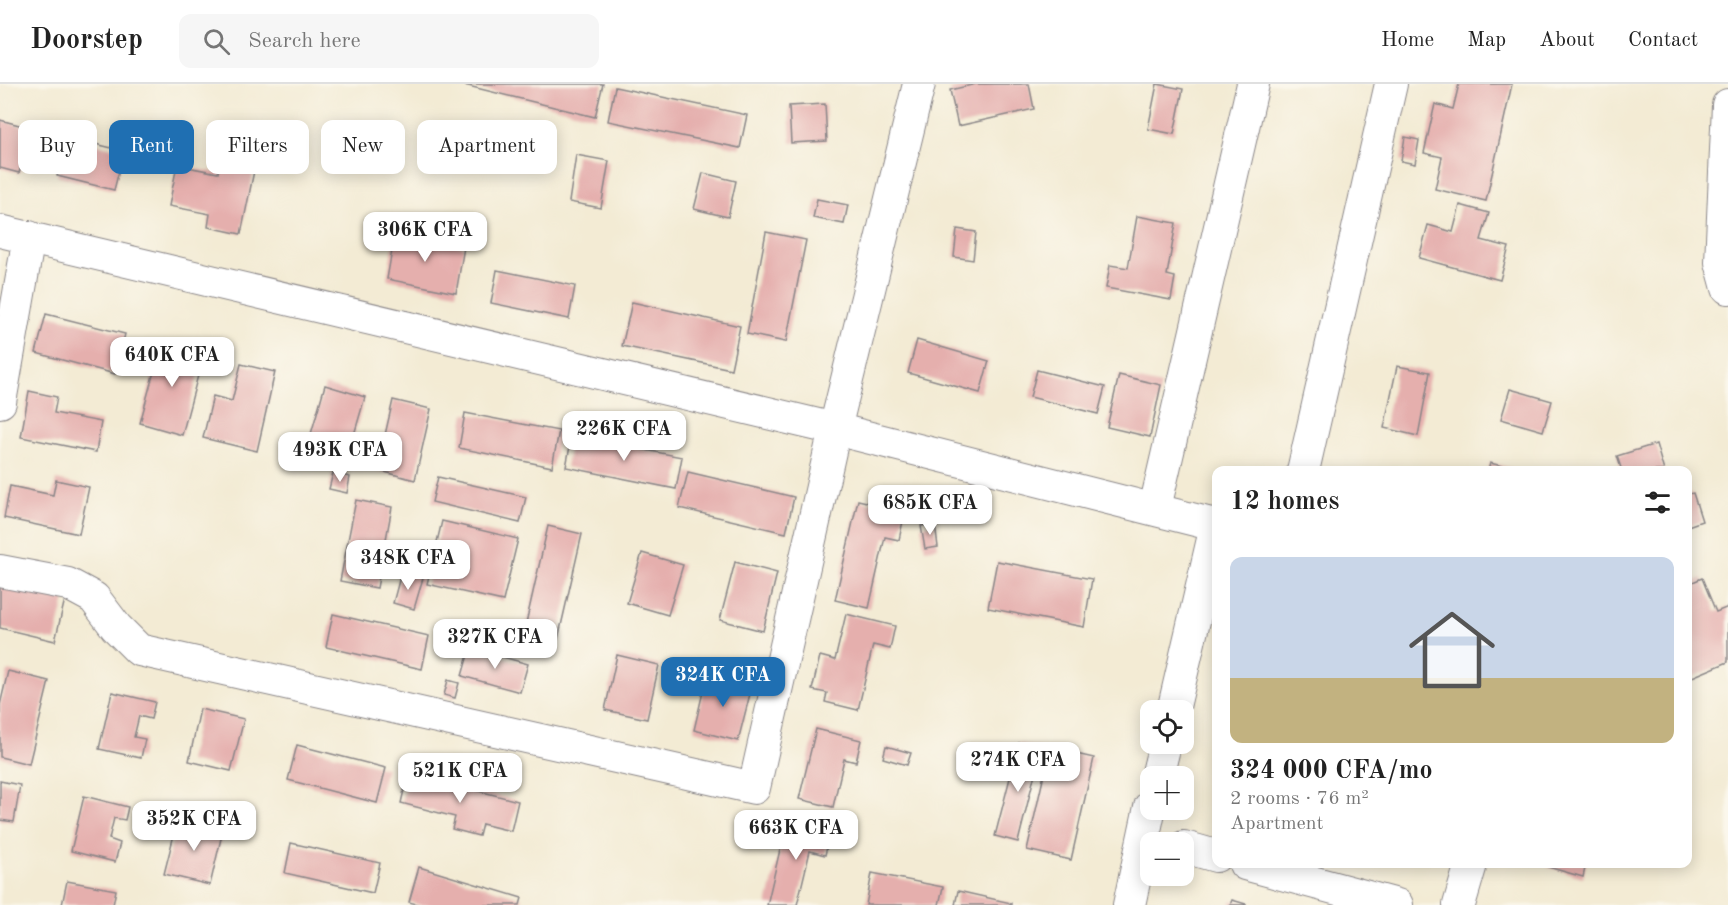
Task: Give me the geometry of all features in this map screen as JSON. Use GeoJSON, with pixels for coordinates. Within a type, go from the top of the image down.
{"type":"FeatureCollection","features":[{"type":"Feature","properties":{"kind":"street"},"geometry":{"type":"LineString","coordinates":[[0,571],[68,584],[94,598],[116,627],[139,650],[754,788],[835,429],[919,84]]}},
{"type":"Feature","properties":{"kind":"street"},"geometry":{"type":"LineString","coordinates":[[1155,508],[1253,84]]}},
{"type":"Feature","properties":{"kind":"street"},"geometry":{"type":"LineString","coordinates":[[1304,466],[1391,84]]}},
{"type":"Feature","properties":{"kind":"street"},"geometry":{"type":"LineString","coordinates":[[1728,105],[1721,262],[1728,288]]}},
{"type":"Feature","properties":{"kind":"street"},"geometry":{"type":"LineString","coordinates":[[0,402],[14,234],[835,429],[1212,524]]}},
{"type":"Feature","properties":{"kind":"street"},"geometry":{"type":"LineString","coordinates":[[1176,700],[1212,542]]}},
{"type":"Feature","properties":{"kind":"street"},"geometry":{"type":"LineString","coordinates":[[1129,905],[1154,829]]}},
{"type":"Feature","properties":{"kind":"street"},"geometry":{"type":"LineString","coordinates":[[1194,850],[1212,855]]}},
{"type":"Feature","properties":{"kind":"street"},"geometry":{"type":"LineString","coordinates":[[1260,868],[1397,905]]}},
{"type":"Feature","properties":{"kind":"street"},"geometry":{"type":"LineString","coordinates":[[1459,905],[1470,868]]}},
{"type":"Feature","properties":{"kind":"building"},"geometry":{"type":"Polygon","coordinates":[[[460,84],[603,84],[595,117],[460,84]]]}},
{"type":"Feature","properties":{"kind":"building"},"geometry":{"type":"Polygon","coordinates":[[[976,84],[1029,84],[1034,109],[958,126],[950,90],[976,84]]]}},
{"type":"Feature","properties":{"kind":"building"},"geometry":{"type":"Polygon","coordinates":[[[1157,84],[1183,89],[1174,134],[1148,129],[1157,84]]]}},
{"type":"Feature","properties":{"kind":"building"},"geometry":{"type":"Polygon","coordinates":[[[1459,84],[1512,84],[1486,201],[1435,189],[1442,157],[1424,153],[1435,104],[1453,109],[1459,84]]]}},
{"type":"Feature","properties":{"kind":"building"},"geometry":{"type":"Polygon","coordinates":[[[615,87],[747,115],[740,148],[608,121],[615,87]]]}},
{"type":"Feature","properties":{"kind":"building"},"geometry":{"type":"Polygon","coordinates":[[[825,104],[827,141],[791,143],[789,106],[825,104]]]}},
{"type":"Feature","properties":{"kind":"building"},"geometry":{"type":"Polygon","coordinates":[[[0,120],[18,125],[18,173],[0,168],[0,120]]]}},
{"type":"Feature","properties":{"kind":"building"},"geometry":{"type":"Polygon","coordinates":[[[1405,137],[1419,140],[1415,164],[1401,161],[1405,137]]]}},
{"type":"Feature","properties":{"kind":"building"},"geometry":{"type":"Polygon","coordinates":[[[97,144],[109,147],[109,174],[118,174],[114,190],[57,176],[58,174],[97,174],[97,144]]]}},
{"type":"Feature","properties":{"kind":"building"},"geometry":{"type":"Polygon","coordinates":[[[576,155],[609,161],[601,208],[569,202],[576,155]]]}},
{"type":"Feature","properties":{"kind":"building"},"geometry":{"type":"Polygon","coordinates":[[[194,168],[206,171],[206,174],[253,174],[241,234],[208,227],[210,214],[169,206],[175,174],[194,174],[194,168]]]}},
{"type":"Feature","properties":{"kind":"building"},"geometry":{"type":"Polygon","coordinates":[[[703,173],[736,181],[728,217],[694,209],[703,173]]]}},
{"type":"Feature","properties":{"kind":"building"},"geometry":{"type":"Polygon","coordinates":[[[817,199],[848,205],[844,224],[813,218],[817,199]]]}},
{"type":"Feature","properties":{"kind":"building"},"geometry":{"type":"Polygon","coordinates":[[[1460,205],[1489,213],[1481,240],[1509,247],[1500,280],[1419,258],[1428,225],[1453,232],[1460,205]]]}},
{"type":"Feature","properties":{"kind":"building"},"geometry":{"type":"Polygon","coordinates":[[[1137,216],[1176,223],[1167,275],[1175,277],[1171,300],[1106,288],[1110,265],[1128,268],[1137,216]]]}},
{"type":"Feature","properties":{"kind":"building"},"geometry":{"type":"Polygon","coordinates":[[[957,229],[976,232],[973,260],[954,257],[957,229]]]}},
{"type":"Feature","properties":{"kind":"building"},"geometry":{"type":"Polygon","coordinates":[[[766,232],[806,240],[786,342],[747,334],[766,232]]]}},
{"type":"Feature","properties":{"kind":"building"},"geometry":{"type":"Polygon","coordinates":[[[395,233],[464,247],[456,293],[387,279],[395,233]]]}},
{"type":"Feature","properties":{"kind":"building"},"geometry":{"type":"Polygon","coordinates":[[[497,270],[575,286],[569,319],[491,303],[497,270]]]}},
{"type":"Feature","properties":{"kind":"building"},"geometry":{"type":"Polygon","coordinates":[[[632,302],[740,326],[731,369],[622,346],[632,302]]]}},
{"type":"Feature","properties":{"kind":"building"},"geometry":{"type":"Polygon","coordinates":[[[46,314],[125,334],[115,374],[36,353],[46,314]]]}},
{"type":"Feature","properties":{"kind":"building"},"geometry":{"type":"Polygon","coordinates":[[[917,340],[989,361],[980,393],[908,373],[917,340]]]}},
{"type":"Feature","properties":{"kind":"building"},"geometry":{"type":"Polygon","coordinates":[[[162,342],[204,353],[182,435],[140,423],[162,342]]]}},
{"type":"Feature","properties":{"kind":"building"},"geometry":{"type":"Polygon","coordinates":[[[241,364],[275,372],[257,451],[203,438],[213,396],[232,401],[241,364]]]}},
{"type":"Feature","properties":{"kind":"building"},"geometry":{"type":"Polygon","coordinates":[[[1397,366],[1430,372],[1418,436],[1384,428],[1397,366]]]}},
{"type":"Feature","properties":{"kind":"building"},"geometry":{"type":"Polygon","coordinates":[[[1037,370],[1105,387],[1098,414],[1030,397],[1037,370]]]}},
{"type":"Feature","properties":{"kind":"building"},"geometry":{"type":"Polygon","coordinates":[[[1119,375],[1161,385],[1150,437],[1107,427],[1119,375]]]}},
{"type":"Feature","properties":{"kind":"building"},"geometry":{"type":"Polygon","coordinates":[[[325,385],[365,397],[345,466],[305,455],[325,385]]]}},
{"type":"Feature","properties":{"kind":"building"},"geometry":{"type":"Polygon","coordinates":[[[1510,389],[1552,401],[1543,431],[1501,419],[1510,389]]]}},
{"type":"Feature","properties":{"kind":"building"},"geometry":{"type":"Polygon","coordinates":[[[29,391],[57,397],[54,413],[101,422],[96,452],[21,437],[29,391]]]}},
{"type":"Feature","properties":{"kind":"building"},"geometry":{"type":"Polygon","coordinates":[[[393,400],[431,409],[415,480],[377,470],[393,400]]]}},
{"type":"Feature","properties":{"kind":"building"},"geometry":{"type":"Polygon","coordinates":[[[465,413],[559,431],[552,467],[459,448],[465,413]]]}},
{"type":"Feature","properties":{"kind":"building"},"geometry":{"type":"Polygon","coordinates":[[[572,436],[682,457],[676,489],[566,467],[572,436]]]}},
{"type":"Feature","properties":{"kind":"building"},"geometry":{"type":"Polygon","coordinates":[[[1656,444],[1663,466],[1620,466],[1617,456],[1656,444]]]}},
{"type":"Feature","properties":{"kind":"building"},"geometry":{"type":"Polygon","coordinates":[[[688,472],[794,497],[786,533],[679,508],[688,472]]]}},
{"type":"Feature","properties":{"kind":"building"},"geometry":{"type":"Polygon","coordinates":[[[333,473],[350,477],[347,493],[329,489],[333,473]]]}},
{"type":"Feature","properties":{"kind":"building"},"geometry":{"type":"Polygon","coordinates":[[[438,477],[526,497],[520,523],[432,502],[438,477]]]}},
{"type":"Feature","properties":{"kind":"building"},"geometry":{"type":"Polygon","coordinates":[[[56,480],[89,487],[79,534],[4,518],[10,486],[53,495],[56,480]]]}},
{"type":"Feature","properties":{"kind":"building"},"geometry":{"type":"Polygon","coordinates":[[[1692,493],[1702,521],[1692,525],[1692,493]]]}},
{"type":"Feature","properties":{"kind":"building"},"geometry":{"type":"Polygon","coordinates":[[[356,500],[392,507],[377,588],[340,581],[356,500]]]}},
{"type":"Feature","properties":{"kind":"building"},"geometry":{"type":"Polygon","coordinates":[[[858,500],[905,511],[899,540],[885,537],[869,608],[835,600],[858,500]]]}},
{"type":"Feature","properties":{"kind":"building"},"geometry":{"type":"Polygon","coordinates":[[[442,521],[518,539],[503,601],[427,584],[442,521]]]}},
{"type":"Feature","properties":{"kind":"building"},"geometry":{"type":"Polygon","coordinates":[[[935,524],[938,547],[925,549],[921,526],[935,524]]]}},
{"type":"Feature","properties":{"kind":"building"},"geometry":{"type":"Polygon","coordinates":[[[548,526],[582,534],[558,639],[524,632],[548,526]]]}},
{"type":"Feature","properties":{"kind":"building"},"geometry":{"type":"Polygon","coordinates":[[[642,553],[683,565],[668,615],[627,603],[642,553]]]}},
{"type":"Feature","properties":{"kind":"building"},"geometry":{"type":"Polygon","coordinates":[[[997,561],[1092,579],[1084,627],[988,608],[997,561]]]}},
{"type":"Feature","properties":{"kind":"building"},"geometry":{"type":"Polygon","coordinates":[[[735,562],[777,573],[763,631],[720,620],[735,562]]]}},
{"type":"Feature","properties":{"kind":"building"},"geometry":{"type":"Polygon","coordinates":[[[401,573],[423,578],[414,609],[393,603],[401,573]]]}},
{"type":"Feature","properties":{"kind":"building"},"geometry":{"type":"Polygon","coordinates":[[[1702,578],[1716,612],[1728,607],[1728,662],[1692,677],[1692,582],[1702,578]]]}},
{"type":"Feature","properties":{"kind":"building"},"geometry":{"type":"Polygon","coordinates":[[[0,584],[65,599],[55,641],[0,628],[0,584]]]}},
{"type":"Feature","properties":{"kind":"building"},"geometry":{"type":"Polygon","coordinates":[[[333,614],[429,636],[422,669],[326,647],[333,614]]]}},
{"type":"Feature","properties":{"kind":"building"},"geometry":{"type":"Polygon","coordinates":[[[846,614],[895,626],[890,649],[873,645],[858,710],[825,702],[827,693],[812,690],[820,656],[835,660],[846,614]]]}},
{"type":"Feature","properties":{"kind":"building"},"geometry":{"type":"Polygon","coordinates":[[[470,648],[528,664],[520,692],[462,676],[470,648]]]}},
{"type":"Feature","properties":{"kind":"building"},"geometry":{"type":"Polygon","coordinates":[[[617,655],[659,665],[647,719],[605,710],[617,655]]]}},
{"type":"Feature","properties":{"kind":"building"},"geometry":{"type":"Polygon","coordinates":[[[8,671],[49,681],[29,764],[0,757],[0,705],[8,671]]]}},
{"type":"Feature","properties":{"kind":"building"},"geometry":{"type":"Polygon","coordinates":[[[707,675],[752,686],[738,741],[694,730],[707,675]]]}},
{"type":"Feature","properties":{"kind":"building"},"geometry":{"type":"Polygon","coordinates":[[[448,680],[459,683],[455,698],[444,695],[448,680]]]}},
{"type":"Feature","properties":{"kind":"building"},"geometry":{"type":"Polygon","coordinates":[[[112,692],[155,702],[151,719],[139,716],[134,737],[145,739],[141,758],[99,749],[112,692]]]}},
{"type":"Feature","properties":{"kind":"building"},"geometry":{"type":"Polygon","coordinates":[[[200,709],[244,719],[231,771],[189,761],[200,709]]]}},
{"type":"Feature","properties":{"kind":"building"},"geometry":{"type":"Polygon","coordinates":[[[816,729],[861,740],[856,762],[844,759],[833,807],[799,799],[816,729]]]}},
{"type":"Feature","properties":{"kind":"building"},"geometry":{"type":"Polygon","coordinates":[[[1019,743],[1041,749],[1018,842],[995,836],[1019,743]]]}},
{"type":"Feature","properties":{"kind":"building"},"geometry":{"type":"Polygon","coordinates":[[[297,745],[386,768],[377,803],[288,780],[297,745]]]}},
{"type":"Feature","properties":{"kind":"building"},"geometry":{"type":"Polygon","coordinates":[[[886,746],[911,753],[907,765],[883,758],[886,746]]]}},
{"type":"Feature","properties":{"kind":"building"},"geometry":{"type":"Polygon","coordinates":[[[1050,748],[1094,758],[1071,860],[1027,850],[1050,748]]]}},
{"type":"Feature","properties":{"kind":"building"},"geometry":{"type":"Polygon","coordinates":[[[408,773],[518,801],[511,831],[482,824],[479,836],[452,829],[455,817],[401,803],[408,773]]]}},
{"type":"Feature","properties":{"kind":"building"},"geometry":{"type":"Polygon","coordinates":[[[0,781],[20,785],[14,822],[0,820],[0,781]]]}},
{"type":"Feature","properties":{"kind":"building"},"geometry":{"type":"Polygon","coordinates":[[[84,796],[128,807],[125,820],[114,818],[109,839],[120,843],[115,862],[71,851],[84,796]]]}},
{"type":"Feature","properties":{"kind":"building"},"geometry":{"type":"Polygon","coordinates":[[[178,819],[223,830],[210,885],[164,874],[178,819]]]}},
{"type":"Feature","properties":{"kind":"building"},"geometry":{"type":"Polygon","coordinates":[[[787,820],[831,830],[825,855],[810,851],[797,905],[767,905],[787,820]]]}},
{"type":"Feature","properties":{"kind":"building"},"geometry":{"type":"Polygon","coordinates":[[[291,843],[380,863],[373,893],[285,873],[291,843]]]}},
{"type":"Feature","properties":{"kind":"building"},"geometry":{"type":"Polygon","coordinates":[[[419,867],[522,898],[520,905],[420,905],[409,902],[419,867]]]}},
{"type":"Feature","properties":{"kind":"building"},"geometry":{"type":"Polygon","coordinates":[[[1552,868],[1585,868],[1583,877],[1552,868]]]}},
{"type":"Feature","properties":{"kind":"building"},"geometry":{"type":"Polygon","coordinates":[[[872,873],[943,887],[939,905],[866,905],[872,873]]]}},
{"type":"Feature","properties":{"kind":"building"},"geometry":{"type":"Polygon","coordinates":[[[67,881],[116,890],[113,905],[62,905],[67,881]]]}},
{"type":"Feature","properties":{"kind":"building"},"geometry":{"type":"Polygon","coordinates":[[[958,891],[1011,903],[1011,905],[955,905],[958,891]]]}},
{"type":"Feature","properties":{"kind":"building"},"geometry":{"type":"Polygon","coordinates":[[[1232,900],[1246,904],[1246,905],[1230,905],[1232,900]]]}}]}
